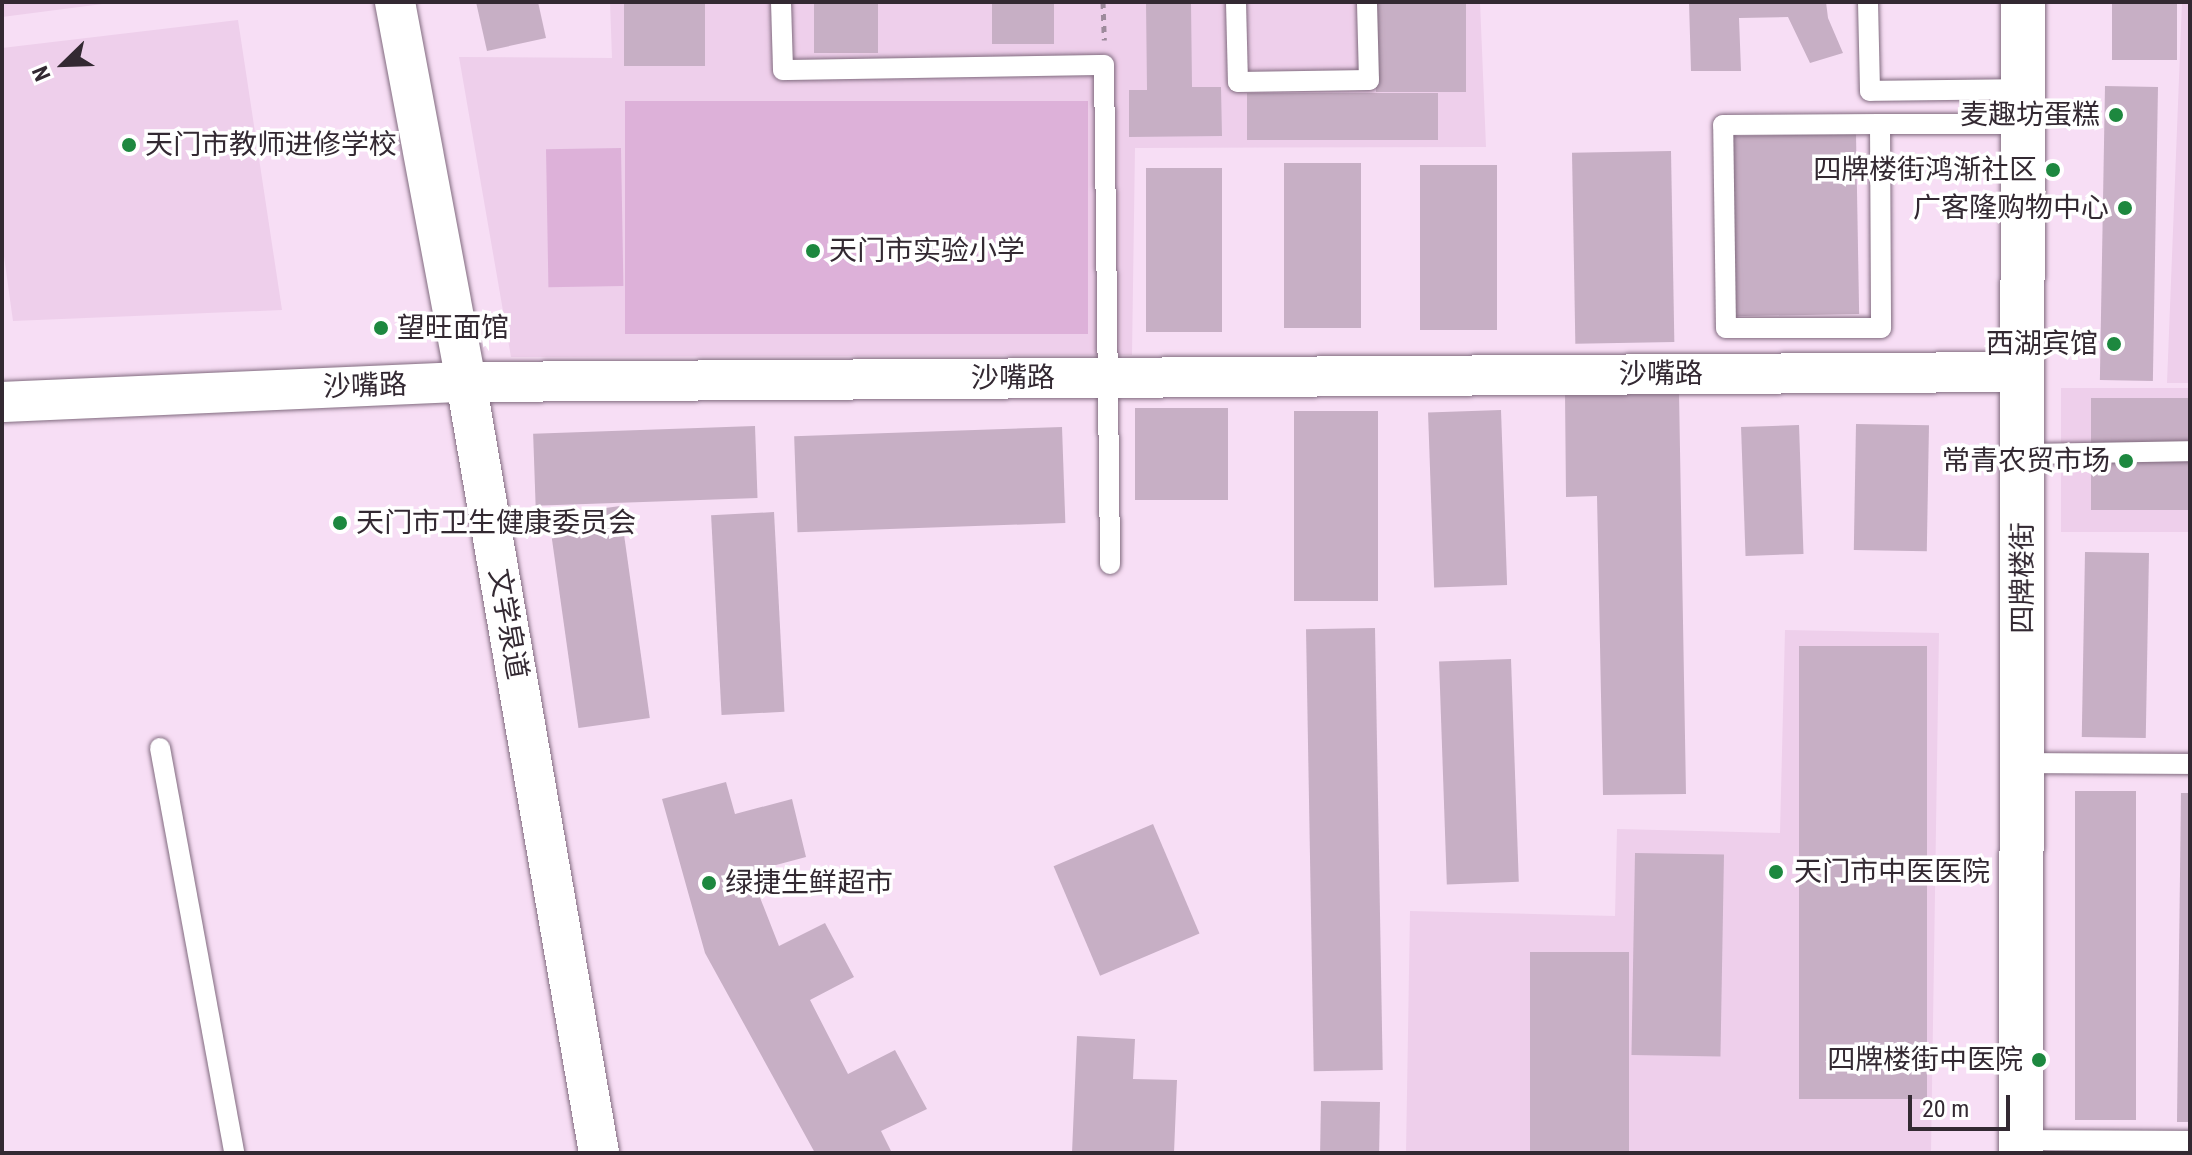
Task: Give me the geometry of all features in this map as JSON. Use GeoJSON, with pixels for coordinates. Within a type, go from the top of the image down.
{"type":"FeatureCollection","features":[{"type":"Feature","properties":{"kind":"street","name":"文学泉道"},"geometry":{"type":"LineString","coordinates":[[395,2],[466,382],[599,1153]]}},
{"type":"Feature","properties":{"kind":"street","name":"四牌楼街"},"geometry":{"type":"LineString","coordinates":[[2021,1147],[2023,2]]}},
{"type":"Feature","properties":{"kind":"street","name":"沙嘴路"},"geometry":{"type":"LineString","coordinates":[[2,402],[466,382],[2024,372]]}},
{"type":"Feature","properties":{"kind":"lane"},"geometry":{"type":"LineString","coordinates":[[781,2],[783,70],[1104,65],[1110,564]]}},
{"type":"Feature","properties":{"kind":"lane"},"geometry":{"type":"LineString","coordinates":[[1236,2],[1238,82],[1369,80],[1367,2]]}},
{"type":"Feature","properties":{"kind":"lane"},"geometry":{"type":"LineString","coordinates":[[1868,2],[1870,91],[2024,106]]}},
{"type":"Feature","properties":{"kind":"lane"},"geometry":{"type":"LineString","coordinates":[[1880,124],[1881,328],[1726,328],[1723,125],[1880,124],[2024,106]]}},
{"type":"Feature","properties":{"kind":"lane"},"geometry":{"type":"LineString","coordinates":[[2024,454],[2190,451]]}},
{"type":"Feature","properties":{"kind":"lane"},"geometry":{"type":"LineString","coordinates":[[160,748],[234,1153]]}},
{"type":"Feature","properties":{"kind":"lane"},"geometry":{"type":"LineString","coordinates":[[2022,763],[2190,764]]}},
{"type":"Feature","properties":{"kind":"lane"},"geometry":{"type":"LineString","coordinates":[[2021,1147],[2190,1141]]}},
{"type":"Feature","properties":{"kind":"path"},"geometry":{"type":"LineString","coordinates":[[1103,2],[1104,65]]}},
{"type":"Feature","properties":{"kind":"shaded area"},"geometry":{"type":"Polygon","coordinates":[[[2,2],[118,2],[2,17],[2,2]]]}},
{"type":"Feature","properties":{"kind":"shaded area","name":"天门市实验小学"},"geometry":{"type":"Polygon","coordinates":[[[610,2],[1480,2],[1486,147],[1135,148],[1132,355],[511,357],[459,57],[612,58],[610,2]]]}},
{"type":"Feature","properties":{"kind":"shaded area"},"geometry":{"type":"Polygon","coordinates":[[[2182,2],[2190,2],[2190,383],[2167,383],[2182,2]]]}},
{"type":"Feature","properties":{"kind":"shaded area","name":"天门市教师进修学校"},"geometry":{"type":"Polygon","coordinates":[[[238,20],[282,310],[13,321],[2,242],[2,48],[238,20]]]}},
{"type":"Feature","properties":{"kind":"shaded area"},"geometry":{"type":"Polygon","coordinates":[[[625,101],[1088,101],[1088,334],[625,334],[625,101]]]}},
{"type":"Feature","properties":{"kind":"shaded area"},"geometry":{"type":"Polygon","coordinates":[[[621,148],[623,286],[548,287],[546,149],[621,148]]]}},
{"type":"Feature","properties":{"kind":"shaded area","name":"常青农贸市场"},"geometry":{"type":"Polygon","coordinates":[[[2061,388],[2190,388],[2190,532],[2061,532],[2061,388]]]}},
{"type":"Feature","properties":{"kind":"shaded area","name":"天门市中医医院"},"geometry":{"type":"Polygon","coordinates":[[[1785,630],[1939,633],[1931,1153],[1406,1153],[1410,911],[1615,916],[1617,829],[1780,833],[1785,630]]]}},
{"type":"Feature","properties":{"kind":"building"},"geometry":{"type":"Polygon","coordinates":[[[476,2],[538,2],[546,38],[487,51],[476,2]]]}},
{"type":"Feature","properties":{"kind":"building"},"geometry":{"type":"Polygon","coordinates":[[[624,2],[705,2],[705,66],[624,66],[624,2]]]}},
{"type":"Feature","properties":{"kind":"building"},"geometry":{"type":"Polygon","coordinates":[[[814,2],[878,2],[878,53],[814,53],[814,2]]]}},
{"type":"Feature","properties":{"kind":"building"},"geometry":{"type":"Polygon","coordinates":[[[992,2],[1054,2],[1054,44],[992,44],[992,2]]]}},
{"type":"Feature","properties":{"kind":"building"},"geometry":{"type":"Polygon","coordinates":[[[1146,2],[1191,2],[1192,87],[1221,87],[1222,136],[1129,137],[1129,90],[1147,90],[1146,2]]]}},
{"type":"Feature","properties":{"kind":"building"},"geometry":{"type":"Polygon","coordinates":[[[1376,2],[1466,2],[1466,92],[1376,92],[1376,2]]]}},
{"type":"Feature","properties":{"kind":"building"},"geometry":{"type":"Polygon","coordinates":[[[1689,2],[1826,2],[1828,18],[1843,53],[1810,63],[1788,17],[1739,18],[1741,71],[1691,71],[1689,2]]]}},
{"type":"Feature","properties":{"kind":"building"},"geometry":{"type":"Polygon","coordinates":[[[2112,2],[2177,2],[2177,60],[2112,60],[2112,2]]]}},
{"type":"Feature","properties":{"kind":"building"},"geometry":{"type":"Polygon","coordinates":[[[2105,86],[2158,87],[2153,381],[2100,380],[2105,86]]]}},
{"type":"Feature","properties":{"kind":"building"},"geometry":{"type":"Polygon","coordinates":[[[1247,93],[1438,93],[1438,140],[1247,140],[1247,93]]]}},
{"type":"Feature","properties":{"kind":"building"},"geometry":{"type":"Polygon","coordinates":[[[1856,134],[1859,314],[1732,316],[1729,136],[1856,134]]]}},
{"type":"Feature","properties":{"kind":"building"},"geometry":{"type":"Polygon","coordinates":[[[1671,151],[1674,342],[1575,344],[1572,153],[1671,151]]]}},
{"type":"Feature","properties":{"kind":"building"},"geometry":{"type":"Polygon","coordinates":[[[1284,163],[1361,163],[1361,328],[1284,328],[1284,163]]]}},
{"type":"Feature","properties":{"kind":"building"},"geometry":{"type":"Polygon","coordinates":[[[1420,165],[1497,165],[1497,330],[1420,330],[1420,165]]]}},
{"type":"Feature","properties":{"kind":"building"},"geometry":{"type":"Polygon","coordinates":[[[1146,168],[1222,168],[1222,332],[1146,332],[1146,168]]]}},
{"type":"Feature","properties":{"kind":"building"},"geometry":{"type":"Polygon","coordinates":[[[1679,392],[1686,794],[1603,795],[1597,496],[1566,497],[1565,394],[1679,392]]]}},
{"type":"Feature","properties":{"kind":"building"},"geometry":{"type":"Polygon","coordinates":[[[2091,398],[2190,398],[2190,510],[2091,510],[2091,398]]]}},
{"type":"Feature","properties":{"kind":"building"},"geometry":{"type":"Polygon","coordinates":[[[1135,408],[1228,408],[1228,500],[1135,500],[1135,408]]]}},
{"type":"Feature","properties":{"kind":"building"},"geometry":{"type":"Polygon","coordinates":[[[1501,410],[1507,585],[1434,587],[1428,413],[1501,410]]]}},
{"type":"Feature","properties":{"kind":"building"},"geometry":{"type":"Polygon","coordinates":[[[1294,411],[1378,411],[1378,601],[1294,601],[1294,411]]]}},
{"type":"Feature","properties":{"kind":"building"},"geometry":{"type":"Polygon","coordinates":[[[1856,424],[1929,425],[1927,551],[1854,550],[1856,424]]]}},
{"type":"Feature","properties":{"kind":"building"},"geometry":{"type":"Polygon","coordinates":[[[1799,425],[1804,554],[1746,556],[1741,427],[1799,425]]]}},
{"type":"Feature","properties":{"kind":"building"},"geometry":{"type":"Polygon","coordinates":[[[755,426],[758,498],[536,506],[533,434],[755,426]]]}},
{"type":"Feature","properties":{"kind":"building"},"geometry":{"type":"Polygon","coordinates":[[[1062,427],[1065,523],[798,532],[794,436],[1062,427]]]}},
{"type":"Feature","properties":{"kind":"building"},"geometry":{"type":"Polygon","coordinates":[[[620,506],[650,718],[578,728],[549,516],[620,506]]]}},
{"type":"Feature","properties":{"kind":"building"},"geometry":{"type":"Polygon","coordinates":[[[774,512],[784,712],[722,715],[711,515],[774,512]]]}},
{"type":"Feature","properties":{"kind":"building"},"geometry":{"type":"Polygon","coordinates":[[[2085,552],[2149,553],[2146,738],[2082,737],[2085,552]]]}},
{"type":"Feature","properties":{"kind":"building"},"geometry":{"type":"Polygon","coordinates":[[[1375,628],[1383,1070],[1314,1071],[1306,629],[1375,628]]]}},
{"type":"Feature","properties":{"kind":"building"},"geometry":{"type":"Polygon","coordinates":[[[1799,646],[1927,646],[1927,1099],[1799,1099],[1799,646]]]}},
{"type":"Feature","properties":{"kind":"building"},"geometry":{"type":"Polygon","coordinates":[[[1511,659],[1519,882],[1447,884],[1439,662],[1511,659]]]}},
{"type":"Feature","properties":{"kind":"building"},"geometry":{"type":"Polygon","coordinates":[[[726,782],[735,814],[792,799],[806,857],[750,872],[779,946],[825,923],[854,977],[810,1000],[848,1074],[895,1050],[927,1109],[881,1131],[892,1153],[815,1153],[705,953],[662,799],[726,782]]]}},
{"type":"Feature","properties":{"kind":"building"},"geometry":{"type":"Polygon","coordinates":[[[2075,791],[2136,791],[2136,1120],[2075,1120],[2075,791]]]}},
{"type":"Feature","properties":{"kind":"building"},"geometry":{"type":"Polygon","coordinates":[[[2181,793],[2190,793],[2190,1122],[2177,1122],[2181,793]]]}},
{"type":"Feature","properties":{"kind":"building"},"geometry":{"type":"Polygon","coordinates":[[[1153,824],[1199,934],[1100,976],[1054,866],[1153,824]]]}},
{"type":"Feature","properties":{"kind":"building"},"geometry":{"type":"Polygon","coordinates":[[[1635,853],[1724,855],[1720,1057],[1631,1055],[1635,853]]]}},
{"type":"Feature","properties":{"kind":"building"},"geometry":{"type":"Polygon","coordinates":[[[1530,952],[1629,952],[1629,1153],[1530,1153],[1530,952]]]}},
{"type":"Feature","properties":{"kind":"building"},"geometry":{"type":"Polygon","coordinates":[[[1077,1036],[1135,1039],[1133,1079],[1177,1080],[1174,1153],[1072,1153],[1077,1036]]]}},
{"type":"Feature","properties":{"kind":"building"},"geometry":{"type":"Polygon","coordinates":[[[1321,1101],[1380,1102],[1379,1153],[1320,1153],[1321,1101]]]}},
{"type":"Feature","properties":{"kind":"place","name":"麦趣坊蛋糕"},"geometry":{"type":"Point","coordinates":[2116,115]}},
{"type":"Feature","properties":{"kind":"place","name":"天门市教师进修学校"},"geometry":{"type":"Point","coordinates":[129,145]}},
{"type":"Feature","properties":{"kind":"place","name":"四牌楼街鸿渐社区"},"geometry":{"type":"Point","coordinates":[2053,170]}},
{"type":"Feature","properties":{"kind":"place","name":"广客隆购物中心"},"geometry":{"type":"Point","coordinates":[2125,208]}},
{"type":"Feature","properties":{"kind":"place","name":"天门市实验小学"},"geometry":{"type":"Point","coordinates":[813,251]}},
{"type":"Feature","properties":{"kind":"place","name":"望旺面馆"},"geometry":{"type":"Point","coordinates":[381,328]}},
{"type":"Feature","properties":{"kind":"place","name":"西湖宾馆"},"geometry":{"type":"Point","coordinates":[2114,344]}},
{"type":"Feature","properties":{"kind":"place","name":"常青农贸市场"},"geometry":{"type":"Point","coordinates":[2126,461]}},
{"type":"Feature","properties":{"kind":"place","name":"天门市卫生健康委员会"},"geometry":{"type":"Point","coordinates":[340,523]}},
{"type":"Feature","properties":{"kind":"place","name":"天门市中医医院"},"geometry":{"type":"Point","coordinates":[1776,872]}},
{"type":"Feature","properties":{"kind":"place","name":"绿捷生鲜超市"},"geometry":{"type":"Point","coordinates":[709,883]}},
{"type":"Feature","properties":{"kind":"place","name":"四牌楼街中医院"},"geometry":{"type":"Point","coordinates":[2039,1060]}}]}
